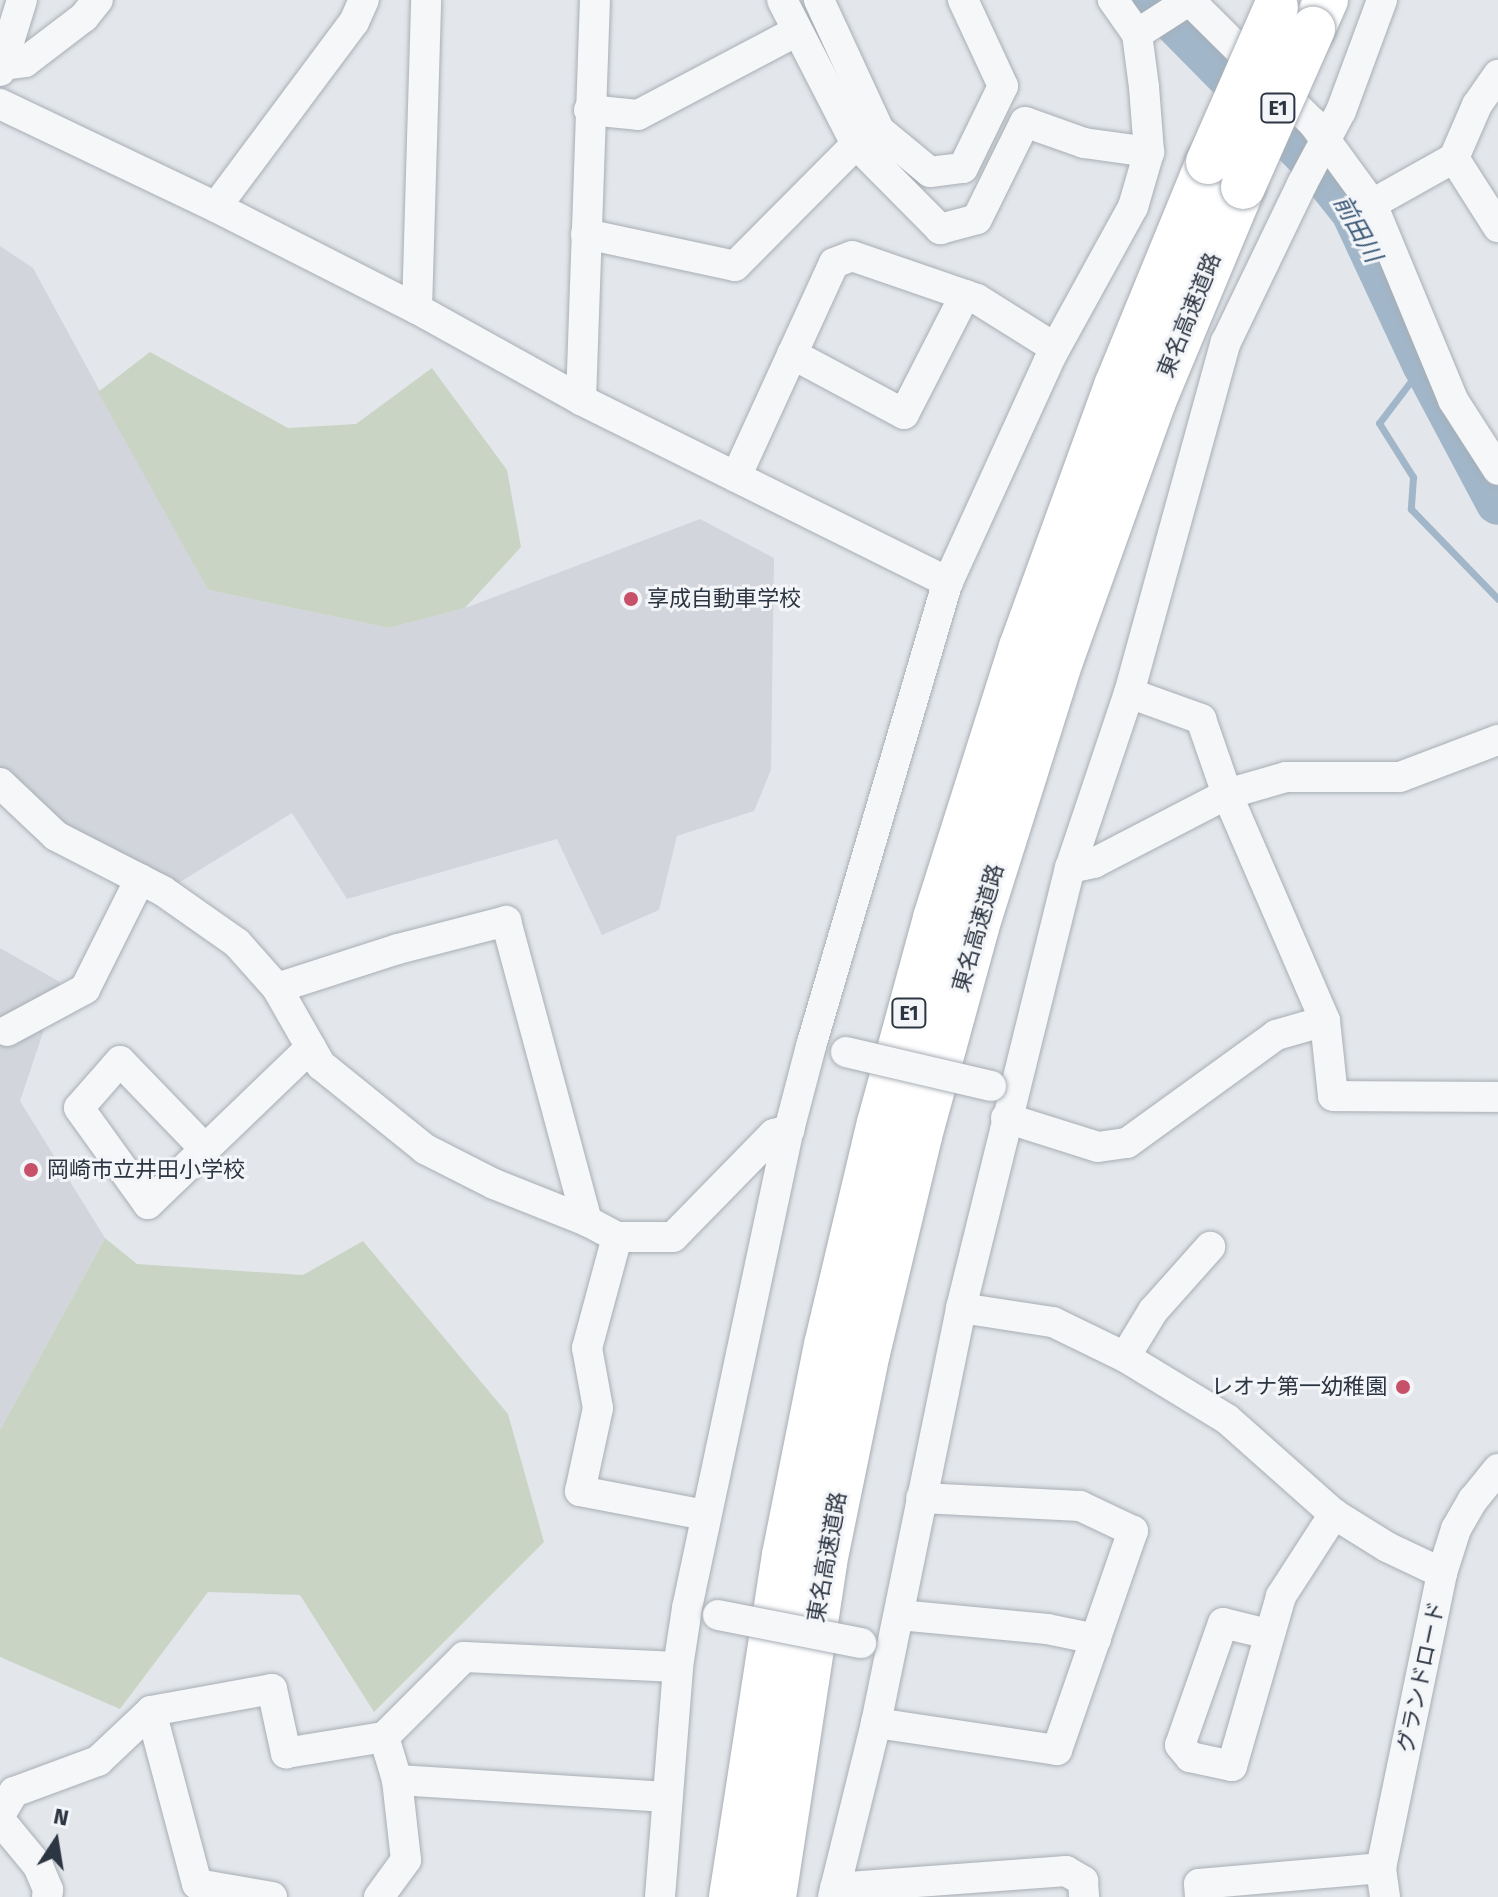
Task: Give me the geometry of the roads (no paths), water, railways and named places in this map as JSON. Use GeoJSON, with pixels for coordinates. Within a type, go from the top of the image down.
{"type":"FeatureCollection","features":[{"type":"Feature","properties":{"kind":"highway","name":"東名高速道路"},"geometry":{"type":"LineString","coordinates":[[731,1897],[784,1555],[826,1345],[879,1123],[935,918],[1026,632],[1116,386],[1225,174],[1299,9]]}},
{"type":"Feature","properties":{"kind":"highway","name":"東名高速道路"},"geometry":{"type":"LineString","coordinates":[[774,1897],[825,1562],[865,1368],[920,1136],[977,927],[1062,658],[1138,444],[1225,174]]}},
{"type":"Feature","properties":{"kind":"street"},"geometry":{"type":"LineString","coordinates":[[1,68],[22,0]]}},
{"type":"Feature","properties":{"kind":"street"},"geometry":{"type":"LineString","coordinates":[[1,68],[25,62],[84,17],[98,0]]}},
{"type":"Feature","properties":{"kind":"street"},"geometry":{"type":"LineString","coordinates":[[216,207],[354,22],[364,0]]}},
{"type":"Feature","properties":{"kind":"street"},"geometry":{"type":"LineString","coordinates":[[417,309],[426,0]]}},
{"type":"Feature","properties":{"kind":"street"},"geometry":{"type":"LineString","coordinates":[[581,400],[595,0]]}},
{"type":"Feature","properties":{"kind":"street"},"geometry":{"type":"LineString","coordinates":[[782,0],[856,144],[940,229],[977,219],[1025,122],[1084,143],[1149,152]]}},
{"type":"Feature","properties":{"kind":"street"},"geometry":{"type":"LineString","coordinates":[[819,0],[879,130],[930,172],[963,168],[1003,86],[963,0]]}},
{"type":"Feature","properties":{"kind":"street"},"geometry":{"type":"LineString","coordinates":[[660,1897],[678,1667],[687,1608],[789,1130],[811,1046],[948,582],[1055,348],[1133,207],[1149,152],[1137,34],[1113,0]]}},
{"type":"Feature","properties":{"kind":"street"},"geometry":{"type":"LineString","coordinates":[[1137,34],[1189,0],[1313,123],[1372,204],[1453,400],[1498,470]]}},
{"type":"Feature","properties":{"kind":"street"},"geometry":{"type":"LineString","coordinates":[[1084,1897],[1083,1881],[1066,1871],[834,1892],[876,1723],[876,1644],[899,1615],[1003,1099],[1070,868],[1129,693],[1226,342],[1341,111],[1382,0]]}},
{"type":"Feature","properties":{"kind":"street"},"geometry":{"type":"LineString","coordinates":[[589,110],[638,115],[797,31]]}},
{"type":"Feature","properties":{"kind":"street"},"geometry":{"type":"LineString","coordinates":[[1372,204],[1454,158],[1477,105],[1498,75]]}},
{"type":"Feature","properties":{"kind":"street"},"geometry":{"type":"LineString","coordinates":[[0,104],[216,207],[417,309],[581,400],[948,582]]}},
{"type":"Feature","properties":{"kind":"street"},"geometry":{"type":"LineString","coordinates":[[586,234],[735,266],[856,144]]}},
{"type":"Feature","properties":{"kind":"street"},"geometry":{"type":"LineString","coordinates":[[1454,158],[1498,227]]}},
{"type":"Feature","properties":{"kind":"street"},"geometry":{"type":"LineString","coordinates":[[736,477],[834,263],[843,259],[852,256],[977,299],[1055,348]]}},
{"type":"Feature","properties":{"kind":"street"},"geometry":{"type":"LineString","coordinates":[[792,354],[904,414],[965,295]]}},
{"type":"Feature","properties":{"kind":"street"},"geometry":{"type":"LineString","coordinates":[[1129,693],[1201,719],[1227,794],[1325,1021],[1333,1096],[1498,1097]]}},
{"type":"Feature","properties":{"kind":"street"},"geometry":{"type":"LineString","coordinates":[[1070,868],[1094,863],[1227,794],[1286,777],[1400,777],[1498,740]]}},
{"type":"Feature","properties":{"kind":"street"},"geometry":{"type":"LineString","coordinates":[[0,783],[56,836],[163,891],[237,943],[277,988],[321,1065],[425,1149],[494,1184],[587,1221],[617,1237],[673,1237],[774,1134],[789,1130]]}},
{"type":"Feature","properties":{"kind":"street"},"geometry":{"type":"LineString","coordinates":[[7,1031],[85,989],[140,879]]}},
{"type":"Feature","properties":{"kind":"street"},"geometry":{"type":"LineString","coordinates":[[277,988],[398,949],[506,921],[587,1221]]}},
{"type":"Feature","properties":{"kind":"street"},"geometry":{"type":"LineString","coordinates":[[811,1046],[846,1052],[1003,1099],[1098,1147],[1127,1143],[1276,1035],[1325,1021]]}},
{"type":"Feature","properties":{"kind":"street"},"geometry":{"type":"LineString","coordinates":[[205,1149],[120,1061],[79,1108],[148,1204],[311,1047]]}},
{"type":"Feature","properties":{"kind":"street"},"geometry":{"type":"LineString","coordinates":[[617,1237],[587,1348],[598,1408],[580,1491],[705,1515]]}},
{"type":"Feature","properties":{"kind":"street"},"geometry":{"type":"LineString","coordinates":[[1125,1357],[1153,1311],[1210,1247]]}},
{"type":"Feature","properties":{"kind":"street"},"geometry":{"type":"LineString","coordinates":[[961,1308],[1053,1322],[1125,1357],[1227,1419],[1334,1514],[1387,1547],[1442,1573]]}},
{"type":"Feature","properties":{"kind":"street","name":"グランドロード"},"geometry":{"type":"LineString","coordinates":[[1383,1882],[1442,1573],[1456,1529],[1498,1469]]}},
{"type":"Feature","properties":{"kind":"street"},"geometry":{"type":"LineString","coordinates":[[876,1723],[1057,1750],[1133,1531],[1080,1506],[921,1498]]}},
{"type":"Feature","properties":{"kind":"street"},"geometry":{"type":"LineString","coordinates":[[1268,1634],[1281,1596],[1334,1514]]}},
{"type":"Feature","properties":{"kind":"street"},"geometry":{"type":"LineString","coordinates":[[687,1608],[876,1644]]}},
{"type":"Feature","properties":{"kind":"street"},"geometry":{"type":"LineString","coordinates":[[899,1615],[1047,1629],[1096,1639]]}},
{"type":"Feature","properties":{"kind":"street"},"geometry":{"type":"LineString","coordinates":[[47,1897],[48,1890],[38,1866],[0,1818],[14,1792],[98,1761],[151,1711],[272,1689],[286,1753],[384,1737],[464,1657],[678,1667]]}},
{"type":"Feature","properties":{"kind":"street"},"geometry":{"type":"LineString","coordinates":[[151,1711],[197,1884],[272,1897]]}},
{"type":"Feature","properties":{"kind":"street"},"geometry":{"type":"LineString","coordinates":[[379,1897],[406,1860],[397,1780],[384,1737]]}},
{"type":"Feature","properties":{"kind":"street"},"geometry":{"type":"LineString","coordinates":[[397,1780],[667,1797]]}},
{"type":"Feature","properties":{"kind":"street"},"geometry":{"type":"LineString","coordinates":[[1200,1897],[1199,1884],[1383,1882]]}},
{"type":"Feature","properties":{"kind":"waterway","name":"前田川"},"geometry":{"type":"LineString","coordinates":[[1153,0],[1314,163],[1353,212],[1424,364],[1498,503]]}},
{"type":"Feature","properties":{"kind":"waterway"},"geometry":{"type":"LineString","coordinates":[[1424,364],[1379,423],[1413,477],[1411,509],[1498,599]]}},
{"type":"Feature","properties":{"kind":"place","name":"享成自動車学校"},"geometry":{"type":"Point","coordinates":[631,599]}},
{"type":"Feature","properties":{"kind":"place","name":"岡崎市立井田小学校"},"geometry":{"type":"Point","coordinates":[31,1170]}},
{"type":"Feature","properties":{"kind":"place","name":"レオナ第一幼稚園"},"geometry":{"type":"Point","coordinates":[1403,1387]}}]}
